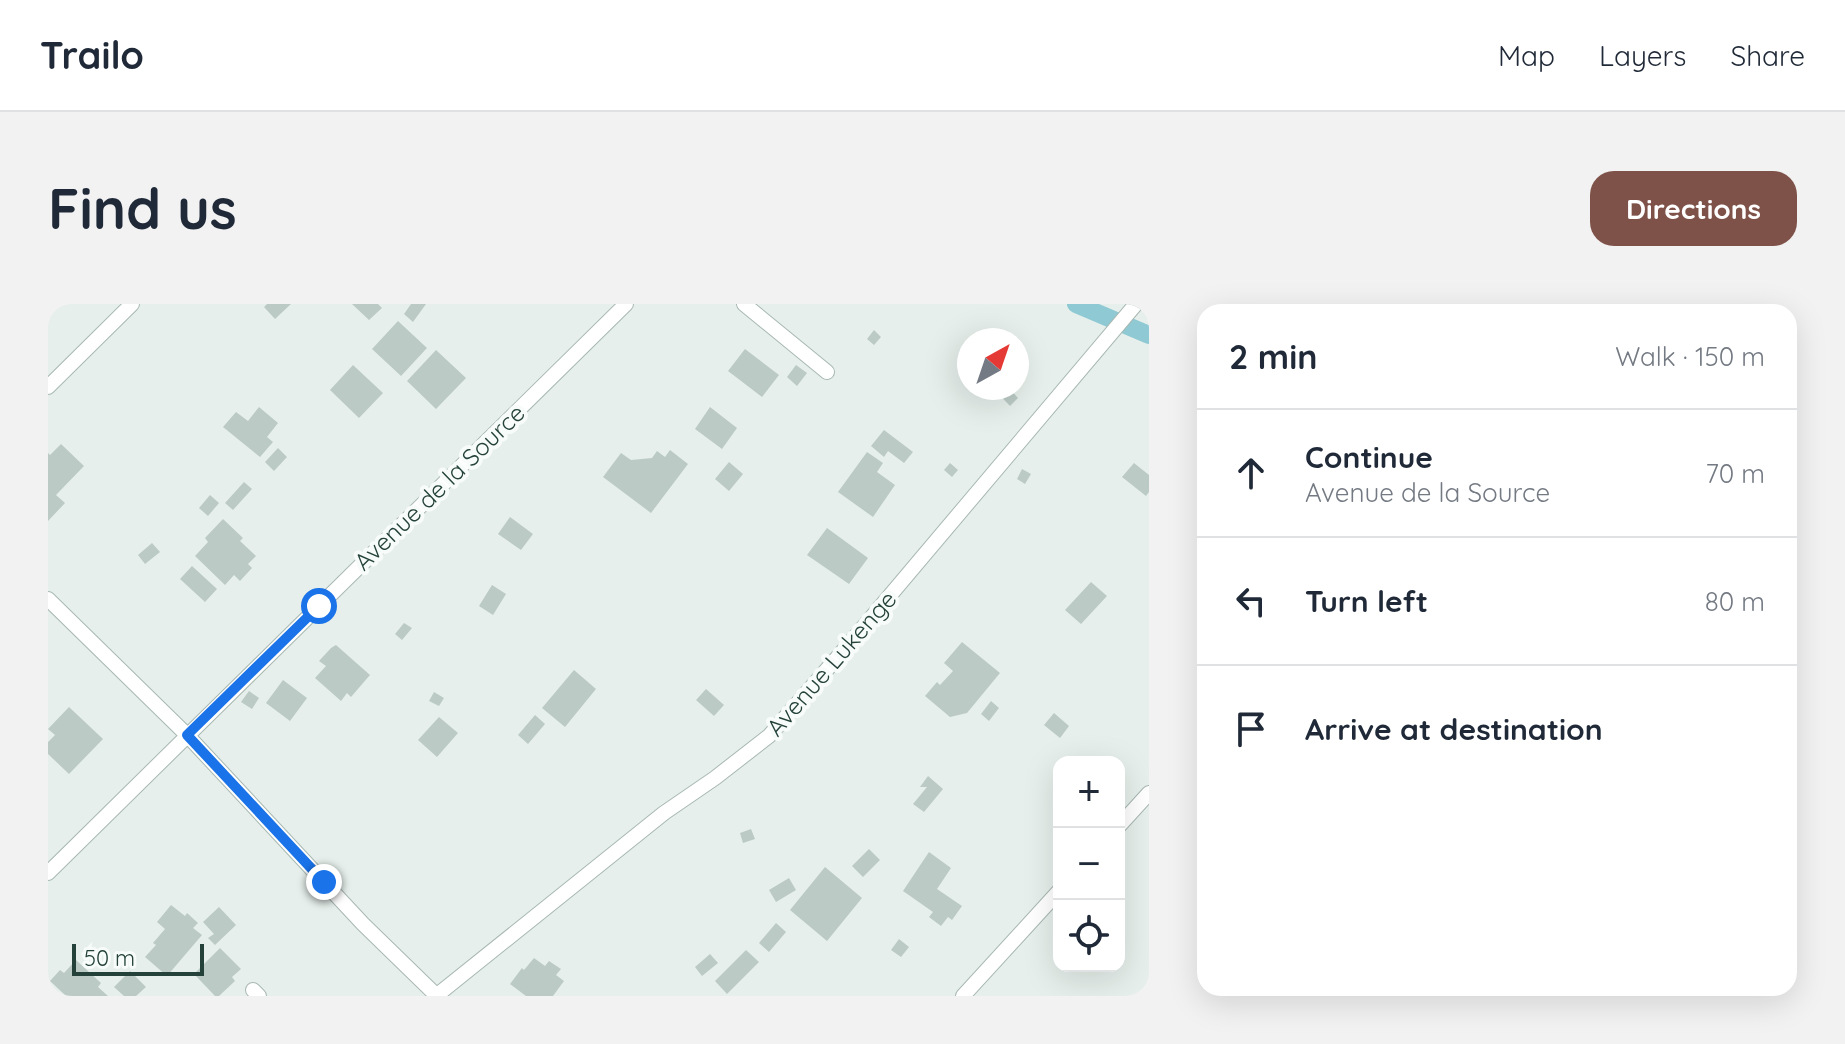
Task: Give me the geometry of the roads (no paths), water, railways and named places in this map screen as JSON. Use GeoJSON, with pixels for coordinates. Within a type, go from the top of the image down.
{"type":"FeatureCollection","features":[{"type":"Feature","properties":{"kind":"street"},"geometry":{"type":"LineString","coordinates":[[48,387],[132,304]]}},
{"type":"Feature","properties":{"kind":"street","name":"Avenue de la Source"},"geometry":{"type":"LineString","coordinates":[[48,873],[626,304]]}},
{"type":"Feature","properties":{"kind":"street"},"geometry":{"type":"LineString","coordinates":[[744,304],[827,372]]}},
{"type":"Feature","properties":{"kind":"street","name":"Avenue Lukenge"},"geometry":{"type":"LineString","coordinates":[[436,996],[664,813],[769,736],[1136,304]]}},
{"type":"Feature","properties":{"kind":"street"},"geometry":{"type":"LineString","coordinates":[[48,599],[187,735],[363,924],[436,996]]}},
{"type":"Feature","properties":{"kind":"street"},"geometry":{"type":"LineString","coordinates":[[1125,819],[1149,793]]}},
{"type":"Feature","properties":{"kind":"street"},"geometry":{"type":"LineString","coordinates":[[963,996],[1053,898]]}},
{"type":"Feature","properties":{"kind":"waterway"},"geometry":{"type":"LineString","coordinates":[[1076,304],[1149,335]]}}]}
